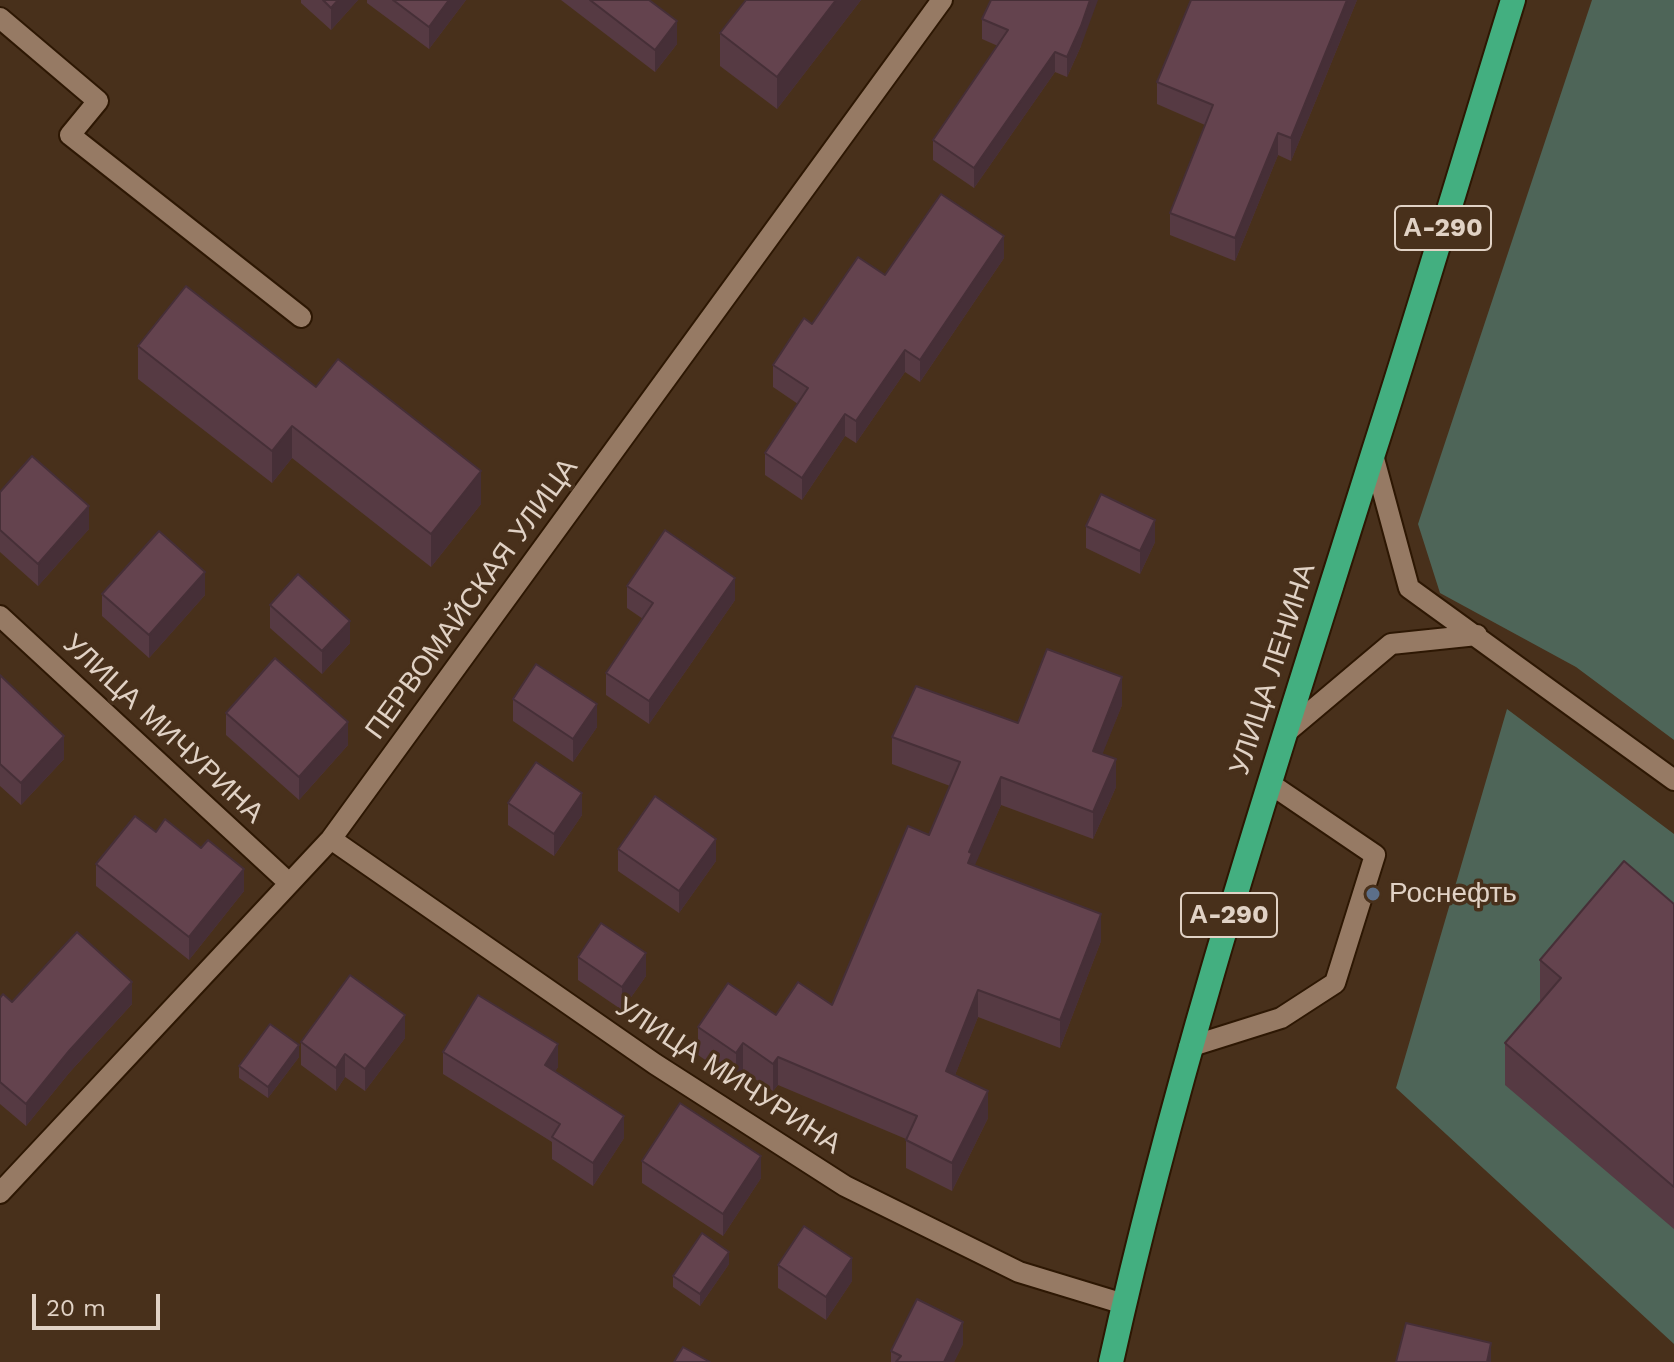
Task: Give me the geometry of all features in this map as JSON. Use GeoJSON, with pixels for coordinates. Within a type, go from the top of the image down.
{"type":"FeatureCollection","features":[{"type":"Feature","properties":{"kind":"highway","name":"УЛИЦА ЛЕНИНА"},"geometry":{"type":"LineString","coordinates":[[1111,1362],[1189,1047],[1283,735],[1513,0]]}},
{"type":"Feature","properties":{"kind":"street","name":"ПЕРВОМАЙСКАЯ УЛИЦА"},"geometry":{"type":"LineString","coordinates":[[0,1193],[331,839],[942,0]]}},
{"type":"Feature","properties":{"kind":"street"},"geometry":{"type":"LineString","coordinates":[[0,18],[98,101],[70,135],[301,317]]}},
{"type":"Feature","properties":{"kind":"street"},"geometry":{"type":"LineString","coordinates":[[1373,455],[1409,588],[1674,780]]}},
{"type":"Feature","properties":{"kind":"street","name":"УЛИЦА МИЧУРИНА"},"geometry":{"type":"LineString","coordinates":[[0,616],[289,883]]}},
{"type":"Feature","properties":{"kind":"street"},"geometry":{"type":"LineString","coordinates":[[1283,735],[1391,644],[1477,635]]}},
{"type":"Feature","properties":{"kind":"street"},"geometry":{"type":"LineString","coordinates":[[1189,1047],[1281,1018],[1335,983],[1375,855],[1269,783]]}},
{"type":"Feature","properties":{"kind":"street","name":"УЛИЦА МИЧУРИНА"},"geometry":{"type":"LineString","coordinates":[[331,839],[655,1064],[845,1186],[1019,1272],[1124,1304]]}},
{"type":"Feature","properties":{"kind":"green space"},"geometry":{"type":"Polygon","coordinates":[[[1592,0],[1674,0],[1674,740],[1576,667],[1440,593],[1418,524],[1592,0]]]}},
{"type":"Feature","properties":{"kind":"green space"},"geometry":{"type":"Polygon","coordinates":[[[1507,709],[1674,834],[1674,1344],[1396,1088],[1507,709]]]}},
{"type":"Feature","properties":{"kind":"building"},"geometry":{"type":"Polygon","coordinates":[[[323,0],[338,0],[331,8],[323,0]]]}},
{"type":"Feature","properties":{"kind":"building"},"geometry":{"type":"Polygon","coordinates":[[[393,0],[449,0],[429,27],[393,0]]]}},
{"type":"Feature","properties":{"kind":"building"},"geometry":{"type":"Polygon","coordinates":[[[590,0],[649,0],[677,21],[655,50],[590,0]]]}},
{"type":"Feature","properties":{"kind":"building"},"geometry":{"type":"Polygon","coordinates":[[[746,0],[836,0],[777,77],[720,33],[746,0]]]}},
{"type":"Feature","properties":{"kind":"building"},"geometry":{"type":"Polygon","coordinates":[[[991,0],[1090,0],[1067,57],[1055,52],[974,168],[933,140],[1008,30],[982,19],[991,0]]]}},
{"type":"Feature","properties":{"kind":"building"},"geometry":{"type":"Polygon","coordinates":[[[1191,0],[1347,0],[1291,138],[1278,133],[1235,238],[1170,213],[1213,105],[1157,82],[1191,0]]]}},
{"type":"Feature","properties":{"kind":"building"},"geometry":{"type":"Polygon","coordinates":[[[941,194],[1004,236],[920,360],[905,350],[856,421],[845,414],[802,478],[765,453],[808,388],[773,365],[804,318],[812,324],[858,257],[885,275],[941,194]]]}},
{"type":"Feature","properties":{"kind":"building"},"geometry":{"type":"Polygon","coordinates":[[[186,286],[316,387],[338,359],[481,471],[431,534],[292,426],[272,451],[138,346],[186,286]]]}},
{"type":"Feature","properties":{"kind":"building"},"geometry":{"type":"Polygon","coordinates":[[[32,456],[89,506],[38,564],[0,530],[0,492],[32,456]]]}},
{"type":"Feature","properties":{"kind":"building"},"geometry":{"type":"Polygon","coordinates":[[[1101,494],[1155,520],[1140,551],[1086,526],[1101,494]]]}},
{"type":"Feature","properties":{"kind":"building"},"geometry":{"type":"Polygon","coordinates":[[[665,530],[735,578],[649,701],[606,673],[653,603],[627,586],[665,530]]]}},
{"type":"Feature","properties":{"kind":"building"},"geometry":{"type":"Polygon","coordinates":[[[159,531],[205,572],[149,635],[102,594],[159,531]]]}},
{"type":"Feature","properties":{"kind":"building"},"geometry":{"type":"Polygon","coordinates":[[[298,574],[350,621],[322,651],[270,605],[298,574]]]}},
{"type":"Feature","properties":{"kind":"building"},"geometry":{"type":"Polygon","coordinates":[[[1047,649],[1122,677],[1093,751],[1116,759],[1093,812],[1001,777],[969,852],[972,853],[968,863],[1101,914],[1060,1020],[978,990],[946,1071],[988,1091],[952,1163],[906,1140],[917,1116],[778,1057],[773,1064],[743,1043],[736,1053],[698,1027],[728,983],[776,1015],[798,982],[832,1005],[908,826],[929,835],[960,762],[892,737],[916,686],[1018,723],[1047,649]]]}},
{"type":"Feature","properties":{"kind":"building"},"geometry":{"type":"Polygon","coordinates":[[[275,658],[348,722],[299,777],[226,713],[275,658]]]}},
{"type":"Feature","properties":{"kind":"building"},"geometry":{"type":"Polygon","coordinates":[[[536,664],[597,704],[573,739],[513,699],[536,664]]]}},
{"type":"Feature","properties":{"kind":"building"},"geometry":{"type":"Polygon","coordinates":[[[0,675],[64,736],[21,783],[0,764],[0,675]]]}},
{"type":"Feature","properties":{"kind":"building"},"geometry":{"type":"Polygon","coordinates":[[[536,762],[582,793],[554,834],[508,803],[536,762]]]}},
{"type":"Feature","properties":{"kind":"building"},"geometry":{"type":"Polygon","coordinates":[[[655,796],[716,839],[679,891],[618,849],[655,796]]]}},
{"type":"Feature","properties":{"kind":"building"},"geometry":{"type":"Polygon","coordinates":[[[135,816],[156,832],[165,819],[201,848],[208,840],[244,869],[189,937],[96,864],[135,816]]]}},
{"type":"Feature","properties":{"kind":"building"},"geometry":{"type":"Polygon","coordinates":[[[1624,861],[1674,904],[1674,1187],[1505,1043],[1561,978],[1540,960],[1624,861]]]}},
{"type":"Feature","properties":{"kind":"building"},"geometry":{"type":"Polygon","coordinates":[[[601,923],[646,953],[622,987],[578,957],[601,923]]]}},
{"type":"Feature","properties":{"kind":"building"},"geometry":{"type":"Polygon","coordinates":[[[77,932],[132,982],[26,1104],[0,1082],[0,998],[3,994],[12,1002],[77,932]]]}},
{"type":"Feature","properties":{"kind":"building"},"geometry":{"type":"Polygon","coordinates":[[[350,975],[405,1015],[365,1069],[345,1054],[336,1068],[301,1042],[350,975]]]}},
{"type":"Feature","properties":{"kind":"building"},"geometry":{"type":"Polygon","coordinates":[[[478,995],[558,1044],[545,1065],[624,1116],[593,1163],[552,1137],[560,1124],[443,1052],[478,995]]]}},
{"type":"Feature","properties":{"kind":"building"},"geometry":{"type":"Polygon","coordinates":[[[270,1024],[299,1045],[268,1087],[239,1066],[270,1024]]]}},
{"type":"Feature","properties":{"kind":"building"},"geometry":{"type":"Polygon","coordinates":[[[680,1103],[761,1156],[723,1214],[642,1161],[680,1103]]]}},
{"type":"Feature","properties":{"kind":"building"},"geometry":{"type":"Polygon","coordinates":[[[804,1226],[852,1258],[826,1297],[778,1265],[804,1226]]]}},
{"type":"Feature","properties":{"kind":"building"},"geometry":{"type":"Polygon","coordinates":[[[702,1233],[729,1252],[700,1294],[673,1276],[702,1233]]]}},
{"type":"Feature","properties":{"kind":"building"},"geometry":{"type":"Polygon","coordinates":[[[917,1299],[963,1322],[944,1362],[896,1362],[901,1356],[891,1351],[917,1299]]]}},
{"type":"Feature","properties":{"kind":"building"},"geometry":{"type":"Polygon","coordinates":[[[1406,1323],[1491,1343],[1487,1362],[1396,1362],[1406,1323]]]}},
{"type":"Feature","properties":{"kind":"building"},"geometry":{"type":"Polygon","coordinates":[[[683,1347],[710,1362],[674,1362],[683,1347]]]}},
{"type":"Feature","properties":{"kind":"place","name":"Роснефть"},"geometry":{"type":"Point","coordinates":[1373,894]}}]}
